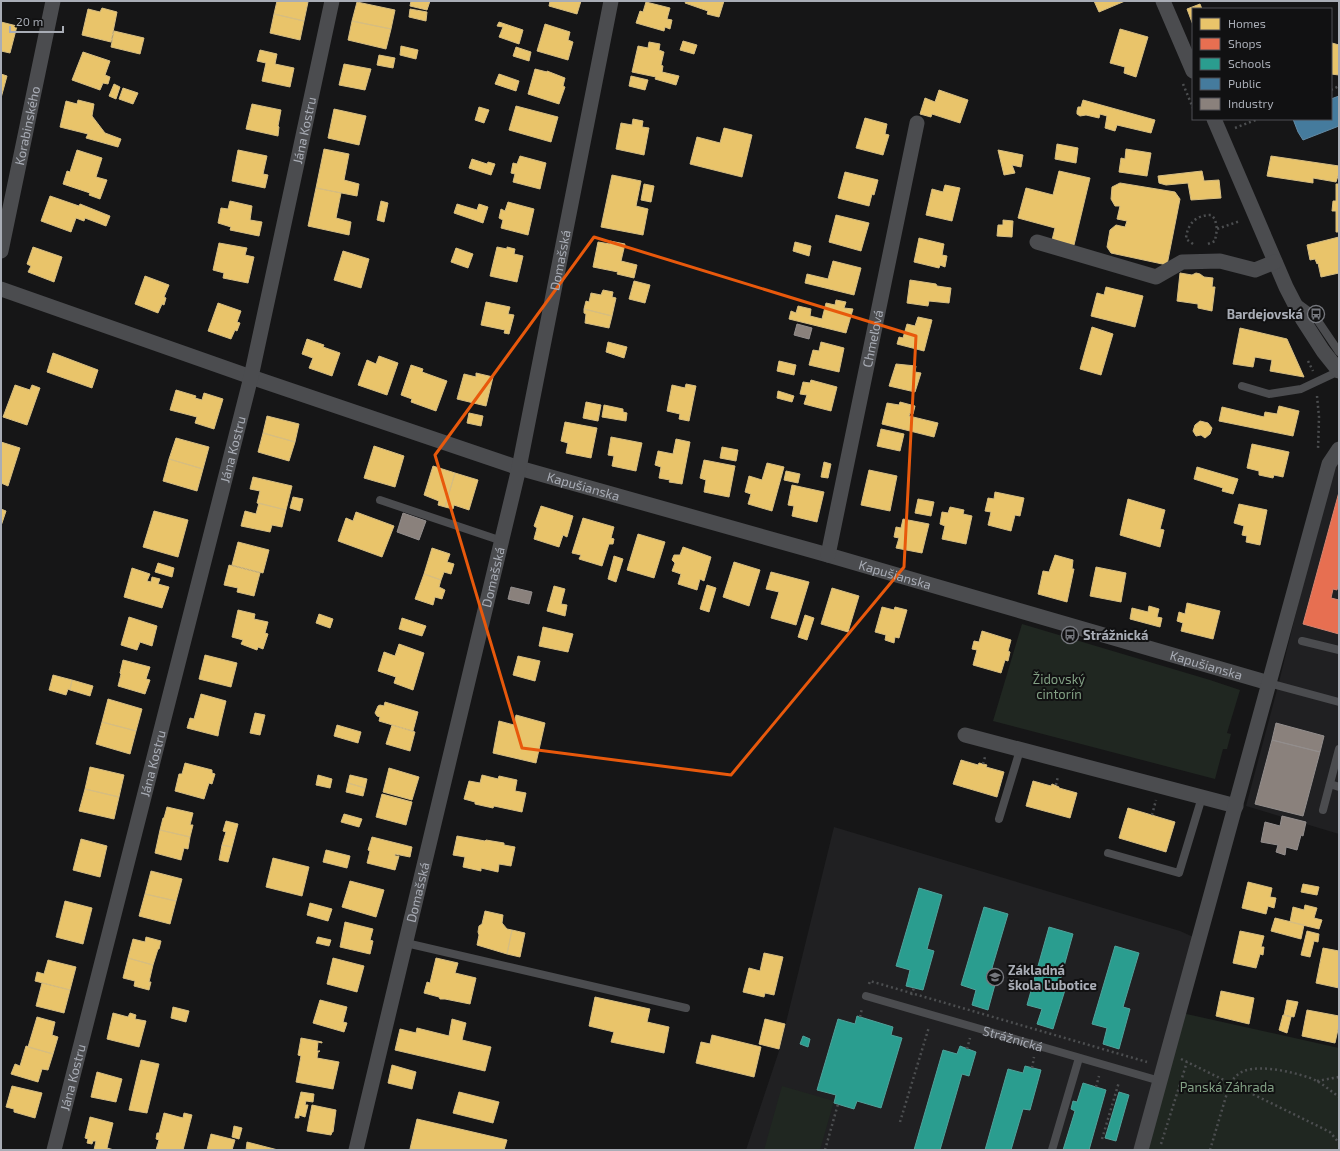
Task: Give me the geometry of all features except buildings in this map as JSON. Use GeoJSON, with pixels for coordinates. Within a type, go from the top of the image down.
{"type":"FeatureCollection","features":[{"type":"Feature","properties":{"kind":"street","name":"Korabinského"},"geometry":{"type":"LineString","coordinates":[[1,251],[53,1]]}},
{"type":"Feature","properties":{"kind":"street","name":"Jána Kostru"},"geometry":{"type":"LineString","coordinates":[[54,1150],[252,377],[332,1]]}},
{"type":"Feature","properties":{"kind":"street","name":"Domašská"},"geometry":{"type":"LineString","coordinates":[[360,1149],[406,943],[519,468],[611,1]]}},
{"type":"Feature","properties":{"kind":"street"},"geometry":{"type":"LineString","coordinates":[[1163,1],[1192,69]]}},
{"type":"Feature","properties":{"kind":"street"},"geometry":{"type":"LineString","coordinates":[[1214,120],[1292,299],[1303,320],[1339,371]]}},
{"type":"Feature","properties":{"kind":"street","name":"Chmeľová"},"geometry":{"type":"LineString","coordinates":[[828,555],[917,123]]}},
{"type":"Feature","properties":{"kind":"street"},"geometry":{"type":"LineString","coordinates":[[1037,242],[1156,277],[1182,262],[1220,261],[1255,270],[1275,262]]}},
{"type":"Feature","properties":{"kind":"street"},"geometry":{"type":"LineString","coordinates":[[1,289],[519,468]]}},
{"type":"Feature","properties":{"kind":"street"},"geometry":{"type":"LineString","coordinates":[[1141,1150],[1329,464],[1339,449]]}},
{"type":"Feature","properties":{"kind":"street","name":"Kapušianska"},"geometry":{"type":"LineString","coordinates":[[519,468],[828,555],[1269,683]]}},
{"type":"Feature","properties":{"kind":"street"},"geometry":{"type":"LineString","coordinates":[[965,735],[1236,806]]}},
{"type":"Feature","properties":{"kind":"lane"},"geometry":{"type":"LineString","coordinates":[[1292,299],[1314,315],[1339,352]]}},
{"type":"Feature","properties":{"kind":"lane"},"geometry":{"type":"LineString","coordinates":[[1242,386],[1269,394],[1301,389],[1339,371]]}},
{"type":"Feature","properties":{"kind":"lane"},"geometry":{"type":"LineString","coordinates":[[380,500],[502,541]]}},
{"type":"Feature","properties":{"kind":"lane"},"geometry":{"type":"LineString","coordinates":[[1302,641],[1339,650]]}},
{"type":"Feature","properties":{"kind":"lane"},"geometry":{"type":"LineString","coordinates":[[1269,683],[1339,702]]}},
{"type":"Feature","properties":{"kind":"lane"},"geometry":{"type":"LineString","coordinates":[[1323,810],[1339,749]]}},
{"type":"Feature","properties":{"kind":"lane"},"geometry":{"type":"LineString","coordinates":[[999,819],[1020,750]]}},
{"type":"Feature","properties":{"kind":"lane"},"geometry":{"type":"LineString","coordinates":[[1330,784],[1339,787]]}},
{"type":"Feature","properties":{"kind":"lane"},"geometry":{"type":"LineString","coordinates":[[1108,853],[1179,873],[1202,797]]}},
{"type":"Feature","properties":{"kind":"lane"},"geometry":{"type":"LineString","coordinates":[[406,943],[686,1008]]}},
{"type":"Feature","properties":{"kind":"lane","name":"Strážnická"},"geometry":{"type":"LineString","coordinates":[[866,996],[1160,1081]]}},
{"type":"Feature","properties":{"kind":"lane"},"geometry":{"type":"LineString","coordinates":[[1052,1150],[1079,1058]]}},
{"type":"Feature","properties":{"kind":"path"},"geometry":{"type":"LineString","coordinates":[[1220,134],[1255,120]]}},
{"type":"Feature","properties":{"kind":"path"},"geometry":{"type":"LineString","coordinates":[[1237,214],[1242,226]]}},
{"type":"Feature","properties":{"kind":"path"},"geometry":{"type":"LineString","coordinates":[[1199,245],[1193,244],[1186,239],[1187,230],[1193,221],[1202,215],[1211,215],[1215,219],[1217,229],[1215,241],[1205,246]]}},
{"type":"Feature","properties":{"kind":"path"},"geometry":{"type":"LineString","coordinates":[[1217,229],[1240,221]]}},
{"type":"Feature","properties":{"kind":"path"},"geometry":{"type":"LineString","coordinates":[[1307,358],[1314,372],[1319,417],[1318,455]]}},
{"type":"Feature","properties":{"kind":"path"},"geometry":{"type":"LineString","coordinates":[[870,981],[1149,1063],[1145,1077]]}},
{"type":"Feature","properties":{"kind":"path"},"geometry":{"type":"LineString","coordinates":[[900,1122],[933,1015]]}},
{"type":"Feature","properties":{"kind":"path"},"geometry":{"type":"LineString","coordinates":[[1168,1053],[1330,1132],[1339,1143]]}},
{"type":"Feature","properties":{"kind":"path"},"geometry":{"type":"LineString","coordinates":[[1160,1150],[1186,1062]]}},
{"type":"Feature","properties":{"kind":"path"},"geometry":{"type":"LineString","coordinates":[[1210,1150],[1230,1083],[1237,1075],[1244,1071],[1252,1068],[1274,1069],[1290,1072],[1317,1081],[1339,1097]]}},
{"type":"Feature","properties":{"kind":"path"},"geometry":{"type":"LineString","coordinates":[[1102,1139],[1123,1070]]}},
{"type":"Feature","properties":{"kind":"path"},"geometry":{"type":"LineString","coordinates":[[1317,1081],[1339,1077]]}},
{"type":"Feature","properties":{"kind":"path"},"geometry":{"type":"LineString","coordinates":[[825,1150],[838,1104]]}},
{"type":"Feature","properties":{"kind":"highlighted area"},"geometry":{"type":"Polygon","coordinates":[[[594,237],[916,336],[904,567],[731,775],[522,748],[435,455],[594,237]]]}},
{"type":"Feature","properties":{"kind":"shaded area"},"geometry":{"type":"Polygon","coordinates":[[[1339,446],[1339,834],[1246,806],[1277,690],[1335,455],[1339,446]]]}},
{"type":"Feature","properties":{"kind":"shaded area","name":"Základná škola Ľubotice"},"geometry":{"type":"Polygon","coordinates":[[[834,827],[1180,931],[1202,941],[1143,1150],[746,1150],[779,1051],[834,827]]]}},
{"type":"Feature","properties":{"kind":"green space","name":"Židovský cintorín"},"geometry":{"type":"Polygon","coordinates":[[[1022,624],[1240,690],[1227,733],[1231,734],[1227,749],[1223,749],[1215,779],[993,721],[1022,624]]]}},
{"type":"Feature","properties":{"kind":"green space","name":"Panská Záhrada"},"geometry":{"type":"Polygon","coordinates":[[[1182,1013],[1339,1048],[1339,1150],[1143,1150],[1182,1013]]]}},
{"type":"Feature","properties":{"kind":"green space"},"geometry":{"type":"Polygon","coordinates":[[[782,1086],[834,1101],[820,1150],[764,1150],[782,1086]]]}},
{"type":"Feature","properties":{"kind":"place","name":"Bardejovská"},"geometry":{"type":"Point","coordinates":[1316,314]}},
{"type":"Feature","properties":{"kind":"place","name":"Strážnická"},"geometry":{"type":"Point","coordinates":[1070,635]}},
{"type":"Feature","properties":{"kind":"place","name":"Základná škola Ľubotice"},"geometry":{"type":"Point","coordinates":[995,977]}}]}
